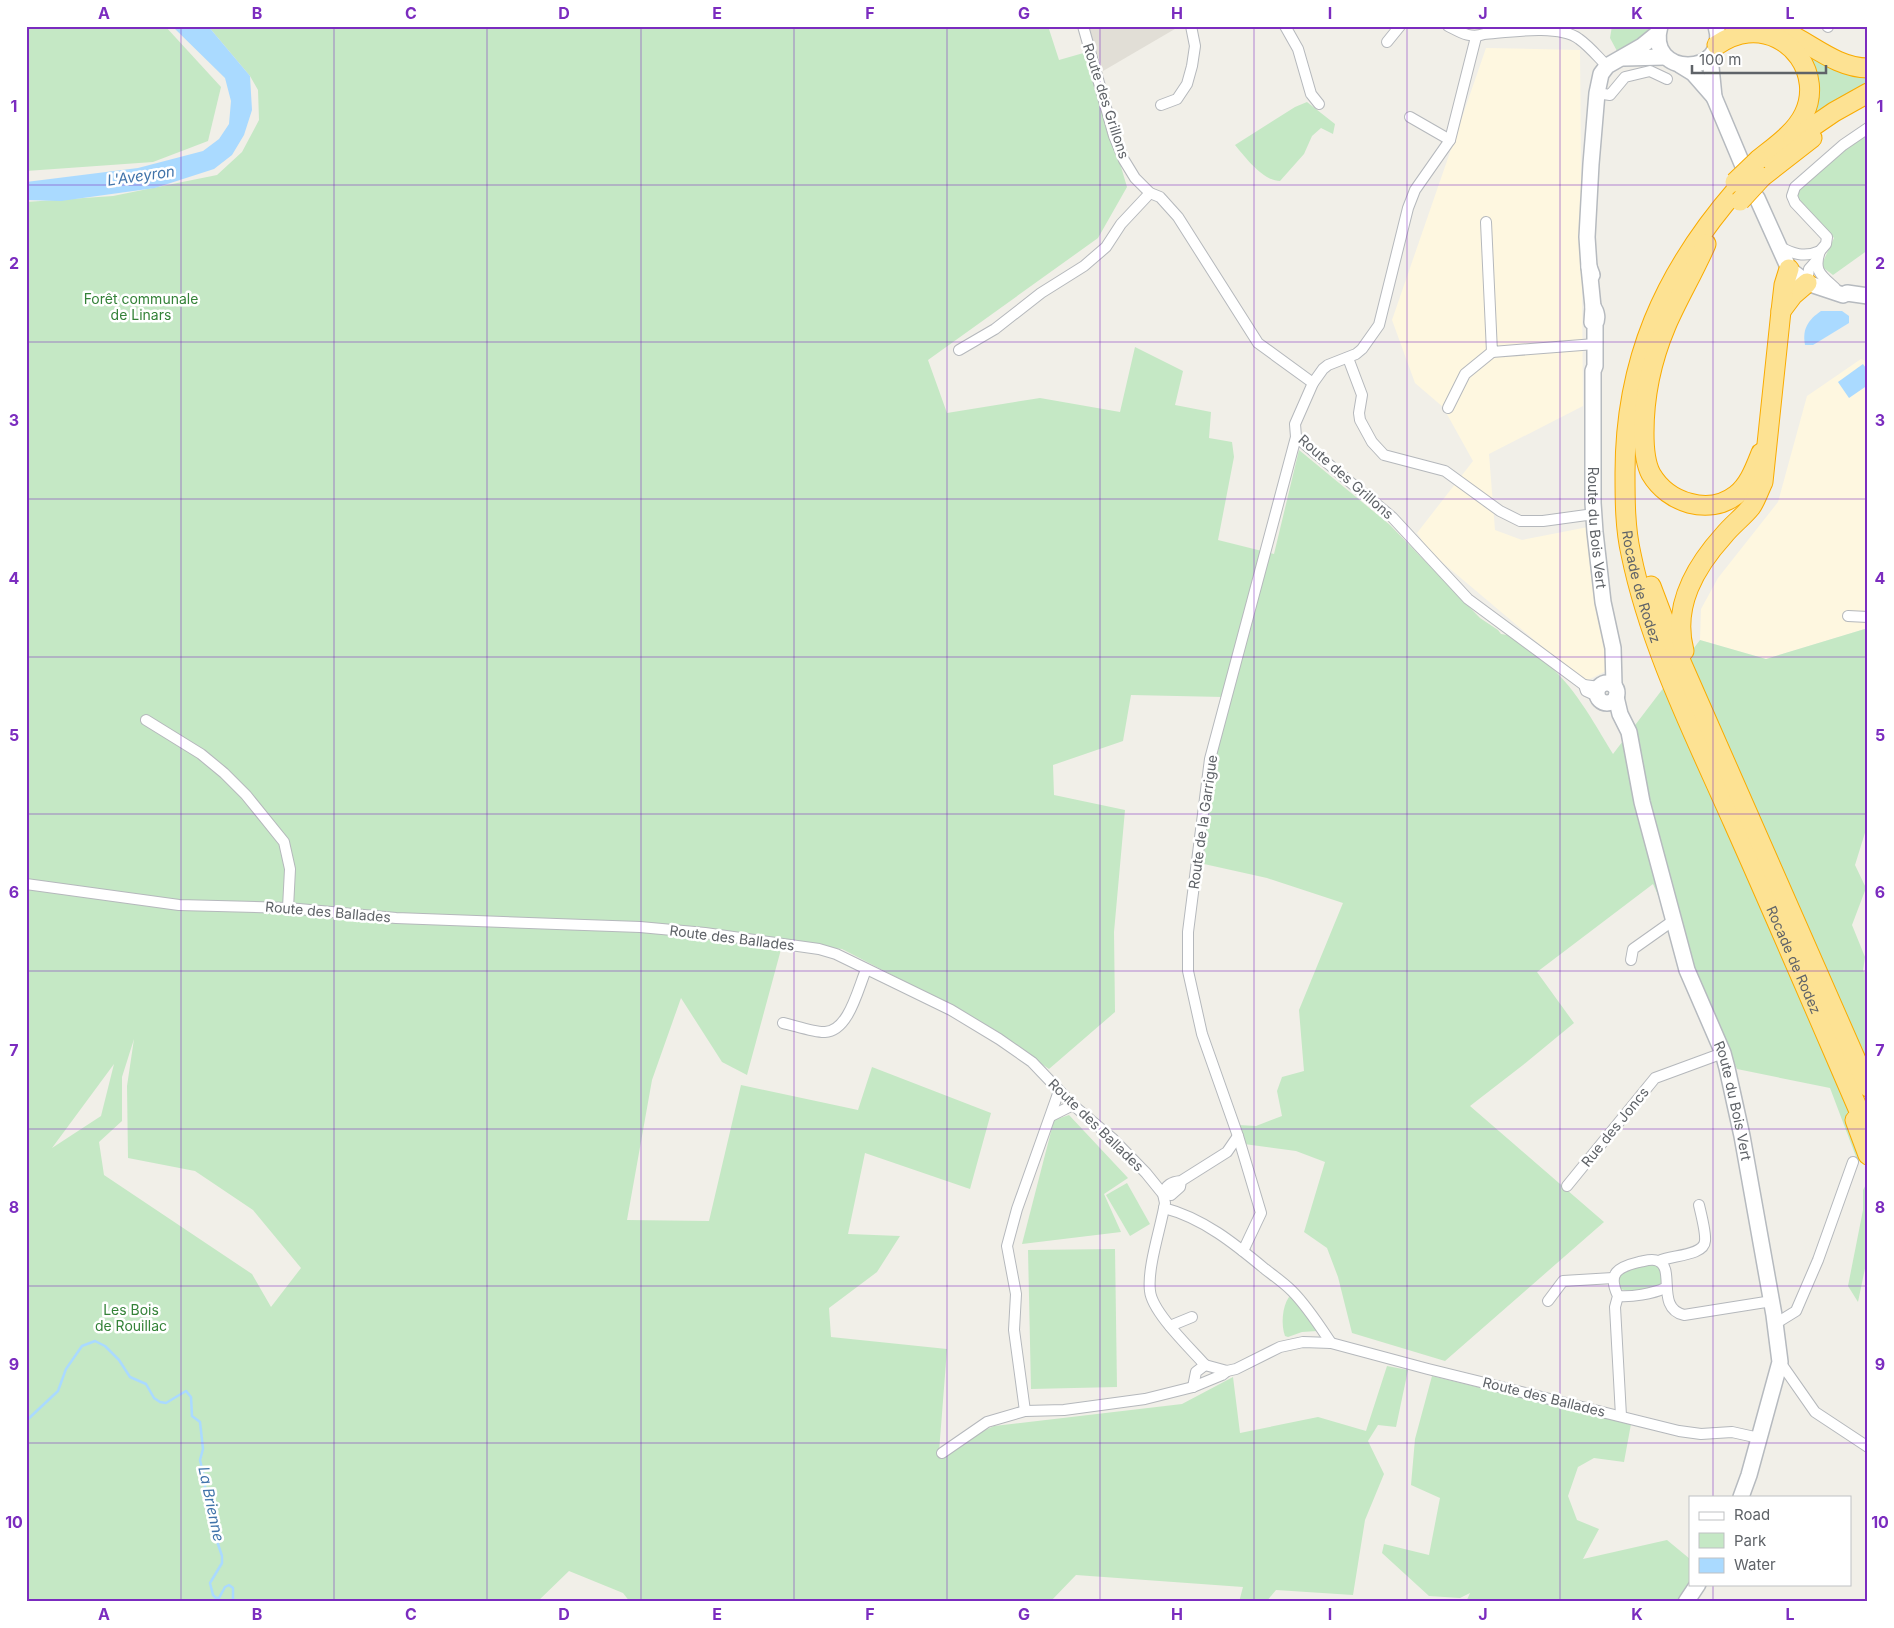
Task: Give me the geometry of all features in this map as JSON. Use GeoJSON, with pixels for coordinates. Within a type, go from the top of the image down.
{"type":"FeatureCollection","features":[{"type":"Feature","properties":{"kind":"highway"},"geometry":{"type":"LineString","coordinates":[[1763,26],[1786,32],[1845,63],[1868,68]]}},
{"type":"Feature","properties":{"kind":"highway"},"geometry":{"type":"LineString","coordinates":[[1713,51],[1731,37],[1747,33],[1770,36],[1787,44],[1796,52],[1808,73],[1810,92],[1803,116],[1749,180]]}},
{"type":"Feature","properties":{"kind":"highway","name":"Rocade de Rodez"},"geometry":{"type":"LineString","coordinates":[[1868,94],[1834,112],[1796,137],[1749,180],[1714,216],[1675,272],[1655,316],[1640,356],[1626,430],[1625,502],[1630,552],[1652,628],[1686,714],[1868,1132]]}},
{"type":"Feature","properties":{"kind":"highway","name":"Rocade de Rodez"},"geometry":{"type":"LineString","coordinates":[[1868,104],[1810,139],[1749,180],[1685,276],[1666,312],[1657,336],[1640,403],[1634,470],[1638,524],[1652,590],[1671,639],[1868,1087]]}},
{"type":"Feature","properties":{"kind":"highway"},"geometry":{"type":"LineString","coordinates":[[1706,244],[1666,326],[1649,382],[1644,433],[1650,472],[1661,488],[1678,499],[1692,504],[1710,506],[1725,502],[1737,495],[1747,484],[1766,443]]}},
{"type":"Feature","properties":{"kind":"highway"},"geometry":{"type":"LineString","coordinates":[[1723,757],[1687,663],[1682,644],[1680,624],[1683,603],[1702,560],[1751,506],[1763,482],[1784,285],[1789,269]]}},
{"type":"Feature","properties":{"kind":"highway"},"geometry":{"type":"LineString","coordinates":[[1781,311],[1807,283]]}},
{"type":"Feature","properties":{"kind":"highway"},"geometry":{"type":"LineString","coordinates":[[1830,1045],[1860,1158]]}},
{"type":"Feature","properties":{"kind":"street","name":"Route des Grillons"},"geometry":{"type":"LineString","coordinates":[[1083,26],[1114,136],[1124,160],[1135,178],[1150,193],[1160,197],[1178,217],[1258,343],[1313,383],[1295,424],[1296,437],[1392,517],[1468,599],[1603,691]]}},
{"type":"Feature","properties":{"kind":"street"},"geometry":{"type":"LineString","coordinates":[[1161,105],[1177,99],[1187,84],[1195,46],[1191,26]]}},
{"type":"Feature","properties":{"kind":"street"},"geometry":{"type":"LineString","coordinates":[[1285,26],[1298,49],[1311,94],[1319,104]]}},
{"type":"Feature","properties":{"kind":"street"},"geometry":{"type":"LineString","coordinates":[[1387,42],[1400,26]]}},
{"type":"Feature","properties":{"kind":"street"},"geometry":{"type":"LineString","coordinates":[[1714,97],[1713,51],[1718,37],[1716,26]]}},
{"type":"Feature","properties":{"kind":"street"},"geometry":{"type":"LineString","coordinates":[[1449,27],[1470,36],[1553,30],[1567,33],[1615,61],[1625,77]]}},
{"type":"Feature","properties":{"kind":"street"},"geometry":{"type":"LineString","coordinates":[[1659,30],[1660,48],[1665,57]]}},
{"type":"Feature","properties":{"kind":"street"},"geometry":{"type":"LineString","coordinates":[[1448,408],[1465,374],[1492,352],[1595,344],[1594,324],[1596,321],[1596,311],[1593,307],[1587,237],[1597,94],[1601,74],[1615,61],[1647,43],[1659,30]]}},
{"type":"Feature","properties":{"kind":"street"},"geometry":{"type":"LineString","coordinates":[[1313,383],[1328,365],[1348,358],[1362,349],[1379,325],[1408,208],[1415,190],[1450,140],[1465,87],[1476,36]]}},
{"type":"Feature","properties":{"kind":"street"},"geometry":{"type":"LineString","coordinates":[[1680,65],[1697,65],[1713,51]]}},
{"type":"Feature","properties":{"kind":"street"},"geometry":{"type":"LineString","coordinates":[[1615,61],[1665,57],[1693,73],[1714,97],[1789,269],[1807,283],[1867,297]]}},
{"type":"Feature","properties":{"kind":"street"},"geometry":{"type":"LineString","coordinates":[[1597,94],[1610,94],[1625,77],[1650,71],[1667,79]]}},
{"type":"Feature","properties":{"kind":"street"},"geometry":{"type":"LineString","coordinates":[[1410,117],[1450,140]]}},
{"type":"Feature","properties":{"kind":"street"},"geometry":{"type":"LineString","coordinates":[[1807,283],[1809,269],[1826,244],[1827,237],[1795,203],[1792,196],[1794,187],[1843,145],[1868,128]]}},
{"type":"Feature","properties":{"kind":"street"},"geometry":{"type":"LineString","coordinates":[[959,350],[995,329],[1041,293],[1084,266],[1106,247],[1136,206],[1150,193]]}},
{"type":"Feature","properties":{"kind":"street"},"geometry":{"type":"LineString","coordinates":[[1486,222],[1492,352]]}},
{"type":"Feature","properties":{"kind":"street"},"geometry":{"type":"LineString","coordinates":[[1778,246],[1793,254],[1818,256]]}},
{"type":"Feature","properties":{"kind":"street"},"geometry":{"type":"LineString","coordinates":[[1818,256],[1819,273],[1836,290]]}},
{"type":"Feature","properties":{"kind":"street","name":"Route du Bois Vert"},"geometry":{"type":"LineString","coordinates":[[1595,344],[1594,514],[1600,579],[1613,648],[1613,666],[1603,691],[1620,714],[1629,732],[1642,802],[1687,970],[1722,1053],[1742,1136],[1772,1301],[1780,1362],[1741,1496]]}},
{"type":"Feature","properties":{"kind":"street"},"geometry":{"type":"LineString","coordinates":[[1348,358],[1362,395],[1359,413],[1360,420],[1372,442],[1384,455],[1445,471],[1500,511],[1520,521],[1543,521],[1594,514]]}},
{"type":"Feature","properties":{"kind":"street","name":"Route de la Garrigue"},"geometry":{"type":"LineString","coordinates":[[1244,1251],[1261,1213],[1238,1136],[1202,1034],[1188,971],[1188,932],[1210,759],[1296,437]]}},
{"type":"Feature","properties":{"kind":"street"},"geometry":{"type":"LineString","coordinates":[[1848,616],[1868,617]]}},
{"type":"Feature","properties":{"kind":"street"},"geometry":{"type":"LineString","coordinates":[[146,720],[200,754],[224,773],[246,795],[284,842],[290,869],[288,908]]}},
{"type":"Feature","properties":{"kind":"street","name":"Route des Ballades"},"geometry":{"type":"LineString","coordinates":[[26,884],[179,905],[288,908],[396,918],[640,926],[819,949],[836,954],[951,1010],[1000,1039],[1032,1062],[1073,1105],[1112,1138],[1146,1173],[1163,1194]]}},
{"type":"Feature","properties":{"kind":"street"},"geometry":{"type":"LineString","coordinates":[[1631,960],[1633,949],[1674,920]]}},
{"type":"Feature","properties":{"kind":"street"},"geometry":{"type":"LineString","coordinates":[[783,1023],[825,1033],[837,1029],[847,1018],[866,970]]}},
{"type":"Feature","properties":{"kind":"street","name":"Rue des Joncs"},"geometry":{"type":"LineString","coordinates":[[1567,1186],[1655,1078],[1722,1053]]}},
{"type":"Feature","properties":{"kind":"street"},"geometry":{"type":"LineString","coordinates":[[1025,1411],[1014,1330],[1016,1294],[1007,1246],[1017,1209],[1059,1091]]}},
{"type":"Feature","properties":{"kind":"street"},"geometry":{"type":"LineString","coordinates":[[1051,1116],[1073,1105]]}},
{"type":"Feature","properties":{"kind":"street"},"geometry":{"type":"LineString","coordinates":[[1227,1371],[1205,1364],[1170,1326],[1155,1305],[1150,1292],[1150,1277],[1165,1202],[1163,1194],[1171,1195],[1180,1187],[1180,1181],[1227,1152],[1238,1136]]}},
{"type":"Feature","properties":{"kind":"street"},"geometry":{"type":"LineString","coordinates":[[1775,1324],[1796,1311],[1860,1158]]}},
{"type":"Feature","properties":{"kind":"street"},"geometry":{"type":"LineString","coordinates":[[1660,1261],[1665,1258],[1696,1252],[1702,1248],[1706,1241],[1699,1205]]}},
{"type":"Feature","properties":{"kind":"street"},"geometry":{"type":"LineString","coordinates":[[1164,1208],[1179,1212],[1210,1228],[1244,1251],[1292,1291],[1314,1317],[1331,1343]]}},
{"type":"Feature","properties":{"kind":"street"},"geometry":{"type":"LineString","coordinates":[[1621,1416],[1615,1307],[1618,1296],[1613,1286],[1613,1278],[1617,1271],[1624,1266],[1652,1259],[1660,1261],[1665,1267],[1667,1280],[1665,1288],[1672,1308],[1677,1314],[1684,1315],[1772,1301]]}},
{"type":"Feature","properties":{"kind":"street"},"geometry":{"type":"LineString","coordinates":[[1548,1301],[1562,1281],[1613,1278]]}},
{"type":"Feature","properties":{"kind":"street"},"geometry":{"type":"LineString","coordinates":[[1618,1296],[1626,1297],[1665,1288]]}},
{"type":"Feature","properties":{"kind":"street"},"geometry":{"type":"LineString","coordinates":[[1170,1326],[1192,1317]]}},
{"type":"Feature","properties":{"kind":"street","name":"Route des Ballades"},"geometry":{"type":"LineString","coordinates":[[942,1454],[987,1422],[1025,1411],[1064,1410],[1146,1399],[1193,1387],[1227,1371],[1236,1370],[1280,1347],[1303,1342],[1331,1343],[1437,1372],[1679,1431],[1701,1434],[1732,1432],[1759,1438]]}},
{"type":"Feature","properties":{"kind":"street"},"geometry":{"type":"LineString","coordinates":[[1780,1362],[1814,1412],[1868,1447]]}},
{"type":"Feature","properties":{"kind":"street"},"geometry":{"type":"LineString","coordinates":[[1193,1387],[1205,1378],[1205,1364]]}},
{"type":"Feature","properties":{"kind":"street"},"geometry":{"type":"LineString","coordinates":[[1686,1602],[1697,1586]]}},
{"type":"Feature","properties":{"kind":"shaded area"},"geometry":{"type":"Polygon","coordinates":[[[1088,26],[1180,26],[1103,71],[1088,26]]]}},
{"type":"Feature","properties":{"kind":"shaded area"},"geometry":{"type":"Polygon","coordinates":[[[1486,48],[1580,50],[1583,406],[1489,454],[1495,530],[1522,540],[1588,527],[1608,670],[1584,682],[1430,552],[1417,533],[1473,461],[1443,407],[1415,383],[1392,320],[1486,48]]]}},
{"type":"Feature","properties":{"kind":"shaded area"},"geometry":{"type":"Polygon","coordinates":[[[1861,359],[1868,362],[1868,628],[1766,659],[1700,640],[1701,609],[1718,578],[1778,502],[1807,396],[1861,359]]]}},
{"type":"Feature","properties":{"kind":"green space"},"geometry":{"type":"Polygon","coordinates":[[[26,26],[165,26],[221,87],[208,141],[153,162],[26,171],[26,26]]]}},
{"type":"Feature","properties":{"kind":"green space"},"geometry":{"type":"Polygon","coordinates":[[[208,26],[1048,26],[1059,60],[1087,52],[1127,187],[1098,238],[928,360],[947,413],[1040,398],[1120,412],[1135,347],[1183,371],[1175,405],[1211,412],[1209,438],[1232,442],[1234,457],[1218,540],[1274,554],[1299,450],[1390,525],[1480,618],[1501,634],[1507,635],[1530,650],[1554,670],[1582,704],[1613,754],[1700,640],[1766,659],[1868,628],[1868,823],[1855,865],[1866,888],[1852,925],[1865,957],[1863,971],[1868,975],[1868,1156],[1858,1162],[1830,1088],[1737,1069],[1653,884],[1537,972],[1574,1023],[1470,1106],[1604,1222],[1445,1361],[1352,1333],[1338,1277],[1327,1248],[1304,1232],[1325,1162],[1296,1151],[1244,1144],[1238,1125],[1256,1126],[1282,1116],[1277,1091],[1282,1077],[1304,1071],[1299,1010],[1343,903],[1267,878],[1204,864],[1208,762],[1223,697],[1131,695],[1123,741],[1053,765],[1054,795],[1125,810],[1114,932],[1115,1012],[1049,1069],[973,1017],[842,949],[783,942],[747,1075],[722,1062],[681,998],[652,1080],[627,1220],[709,1221],[741,1085],[858,1110],[872,1067],[991,1113],[970,1189],[865,1153],[848,1234],[900,1236],[877,1272],[829,1308],[831,1337],[947,1349],[939,1452],[994,1426],[1182,1404],[1233,1377],[1240,1433],[1318,1417],[1366,1431],[1387,1366],[1408,1370],[1396,1427],[1378,1425],[1368,1441],[1384,1474],[1365,1520],[1353,1595],[1276,1590],[1266,1602],[1239,1602],[1243,1587],[1076,1575],[1050,1602],[630,1602],[623,1593],[569,1571],[537,1602],[26,1602],[26,202],[113,196],[217,175],[242,152],[259,120],[258,90],[250,76],[208,26]],[[134,1039],[122,1077],[122,1121],[99,1142],[104,1175],[252,1274],[271,1307],[301,1268],[253,1210],[195,1171],[128,1158],[127,1086],[134,1039]],[[114,1064],[52,1148],[101,1116],[114,1064]]]}},
{"type":"Feature","properties":{"kind":"green space"},"geometry":{"type":"Polygon","coordinates":[[[1612,26],[1650,26],[1644,36],[1637,42],[1617,51],[1610,38],[1612,26]]]}},
{"type":"Feature","properties":{"kind":"green space"},"geometry":{"type":"Polygon","coordinates":[[[1793,41],[1868,72],[1868,87],[1807,121],[1793,41]]]}},
{"type":"Feature","properties":{"kind":"green space"},"geometry":{"type":"Polygon","coordinates":[[[1307,102],[1335,124],[1333,134],[1321,128],[1312,136],[1304,154],[1280,181],[1267,177],[1255,168],[1235,145],[1295,107],[1307,102]]]}},
{"type":"Feature","properties":{"kind":"green space"},"geometry":{"type":"Polygon","coordinates":[[[1868,133],[1868,250],[1833,275],[1821,266],[1834,238],[1798,199],[1798,191],[1868,133]]]}},
{"type":"Feature","properties":{"kind":"green space"},"geometry":{"type":"Polygon","coordinates":[[[1069,1115],[1128,1178],[1104,1194],[1121,1232],[1022,1244],[1054,1120],[1069,1115]]]}},
{"type":"Feature","properties":{"kind":"green space"},"geometry":{"type":"Polygon","coordinates":[[[1868,1181],[1868,1254],[1858,1302],[1848,1286],[1863,1210],[1863,1190],[1868,1181]]]}},
{"type":"Feature","properties":{"kind":"green space"},"geometry":{"type":"Polygon","coordinates":[[[1127,1183],[1150,1224],[1130,1236],[1106,1195],[1127,1183]]]}},
{"type":"Feature","properties":{"kind":"green space"},"geometry":{"type":"Polygon","coordinates":[[[1115,1249],[1117,1387],[1031,1389],[1028,1250],[1115,1249]]]}},
{"type":"Feature","properties":{"kind":"green space"},"geometry":{"type":"Polygon","coordinates":[[[1651,1264],[1660,1267],[1663,1281],[1649,1289],[1631,1291],[1620,1289],[1617,1283],[1620,1272],[1651,1264]]]}},
{"type":"Feature","properties":{"kind":"green space"},"geometry":{"type":"Polygon","coordinates":[[[1289,1297],[1295,1298],[1311,1319],[1317,1331],[1285,1336],[1283,1316],[1289,1297]]]}},
{"type":"Feature","properties":{"kind":"green space"},"geometry":{"type":"Polygon","coordinates":[[[1432,1376],[1631,1424],[1624,1462],[1594,1458],[1578,1467],[1568,1496],[1577,1520],[1599,1529],[1583,1559],[1667,1540],[1689,1558],[1689,1586],[1681,1602],[1466,1602],[1470,1593],[1460,1598],[1429,1596],[1382,1553],[1384,1544],[1429,1555],[1440,1498],[1411,1485],[1415,1439],[1432,1376]]]}},
{"type":"Feature","properties":{"kind":"water","name":"L'Aveyron"},"geometry":{"type":"Polygon","coordinates":[[[172,26],[208,26],[250,76],[252,110],[244,135],[232,155],[214,169],[155,188],[61,201],[26,200],[26,182],[138,168],[203,151],[219,139],[229,124],[231,101],[225,78],[172,26]]]}},
{"type":"Feature","properties":{"kind":"water"},"geometry":{"type":"Polygon","coordinates":[[[1821,311],[1842,311],[1849,316],[1849,323],[1813,345],[1805,345],[1804,334],[1807,325],[1821,311]]]}},
{"type":"Feature","properties":{"kind":"water"},"geometry":{"type":"Polygon","coordinates":[[[1863,364],[1868,371],[1868,385],[1849,398],[1838,382],[1863,364]]]}},
{"type":"Feature","properties":{"kind":"waterway","name":"La Brienne"},"geometry":{"type":"LineString","coordinates":[[26,1421],[58,1391],[66,1369],[82,1346],[95,1341],[105,1346],[119,1360],[130,1377],[146,1384],[154,1398],[160,1402],[166,1403],[186,1391],[191,1397],[192,1416],[200,1422],[203,1449],[200,1460],[205,1490],[211,1495],[213,1502],[212,1519],[214,1532],[222,1556],[222,1563],[210,1583],[213,1595],[216,1598],[219,1598],[225,1587],[229,1585],[233,1588],[233,1599],[230,1602]]}},
{"type":"Feature","properties":{"kind":"park label","name":"Forêt communale de Linars"},"geometry":{"type":"Point","coordinates":[141,308]}},
{"type":"Feature","properties":{"kind":"park label","name":"Les Bois de Rouillac"},"geometry":{"type":"Point","coordinates":[131,1318]}}]}
